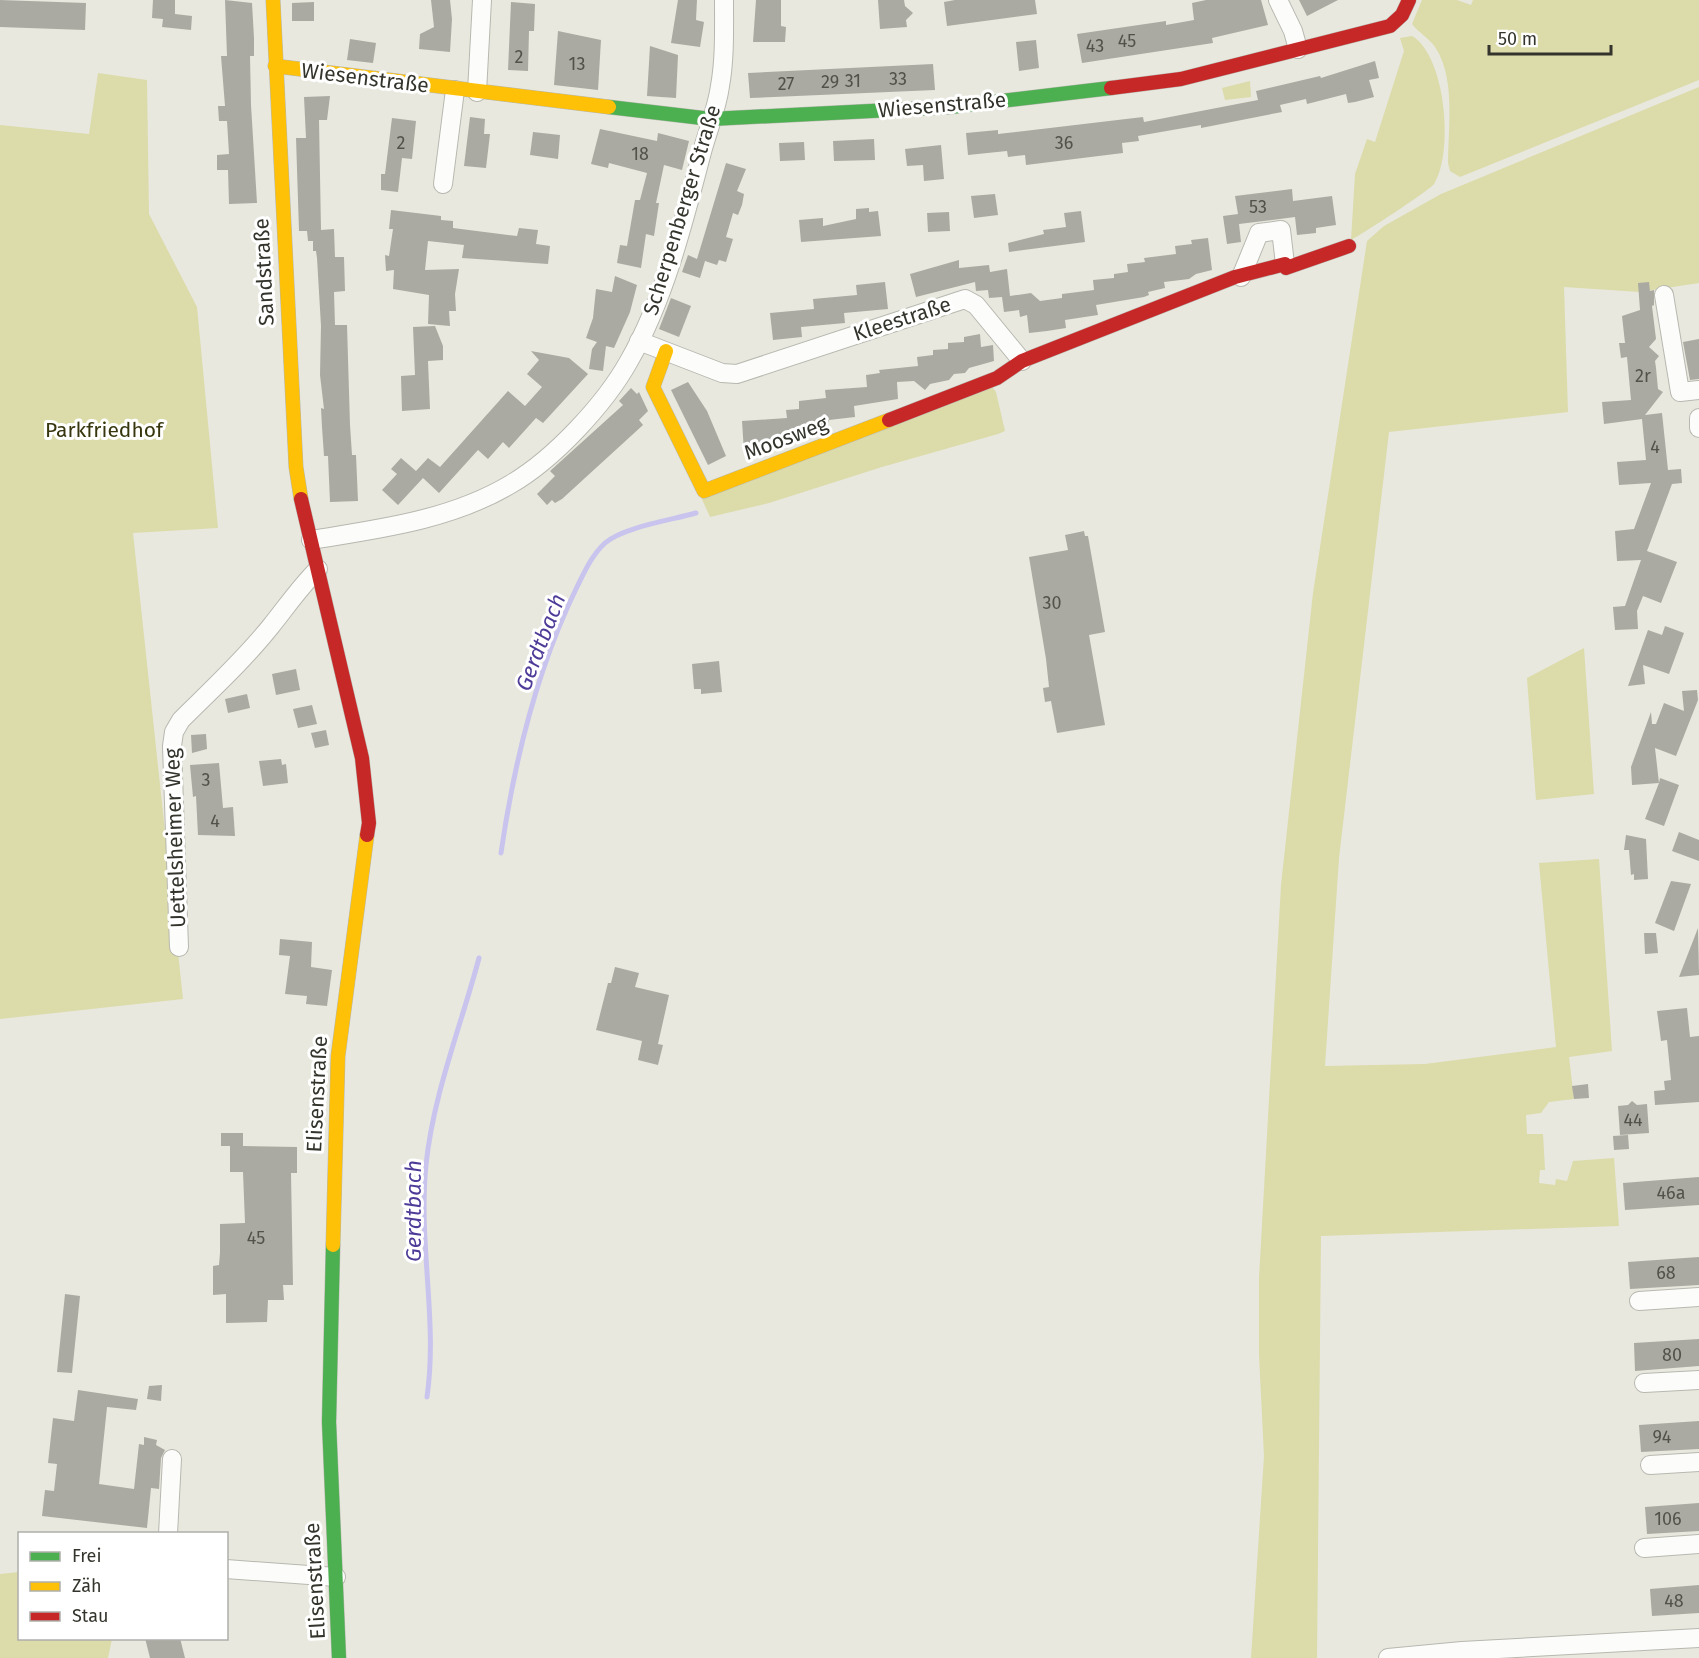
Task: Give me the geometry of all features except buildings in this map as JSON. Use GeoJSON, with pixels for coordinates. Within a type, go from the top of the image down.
{"type":"FeatureCollection","features":[{"type":"Feature","properties":{"kind":"street","name":"Sandstraße"},"geometry":{"type":"LineString","coordinates":[[273,0],[292,427],[302,504],[311,540]]}},
{"type":"Feature","properties":{"kind":"street"},"geometry":{"type":"LineString","coordinates":[[477,92],[482,0]]}},
{"type":"Feature","properties":{"kind":"street","name":"Scherpenberger Straße"},"geometry":{"type":"LineString","coordinates":[[311,540],[432,517],[462,508],[513,483],[580,425],[612,388],[639,341],[680,231],[720,88],[724,0]]}},
{"type":"Feature","properties":{"kind":"street"},"geometry":{"type":"LineString","coordinates":[[1278,0],[1298,49]]}},
{"type":"Feature","properties":{"kind":"street","name":"Wiesenstraße"},"geometry":{"type":"LineString","coordinates":[[275,66],[455,90],[711,119],[962,106],[1181,79],[1389,26],[1397,22],[1405,12],[1409,0]]}},
{"type":"Feature","properties":{"kind":"street","name":"Wiesenstraße"},"geometry":{"type":"LineString","coordinates":[[443,184],[455,90]]}},
{"type":"Feature","properties":{"kind":"street"},"geometry":{"type":"LineString","coordinates":[[1241,277],[1259,233],[1281,230],[1286,268],[1349,246]]}},
{"type":"Feature","properties":{"kind":"street"},"geometry":{"type":"LineString","coordinates":[[1022,361],[1235,277],[1285,264]]}},
{"type":"Feature","properties":{"kind":"street"},"geometry":{"type":"LineString","coordinates":[[1664,295],[1680,392],[1699,390]]}},
{"type":"Feature","properties":{"kind":"street","name":"Kleestraße"},"geometry":{"type":"LineString","coordinates":[[639,341],[722,373],[737,374],[965,299],[976,305],[1022,361]]}},
{"type":"Feature","properties":{"kind":"street","name":"Moosweg"},"geometry":{"type":"LineString","coordinates":[[666,351],[653,387],[704,491],[989,381],[1022,361]]}},
{"type":"Feature","properties":{"kind":"street"},"geometry":{"type":"LineString","coordinates":[[1699,418],[1699,428]]}},
{"type":"Feature","properties":{"kind":"street","name":"Elisenstraße"},"geometry":{"type":"LineString","coordinates":[[311,540],[362,758],[369,823],[338,1056],[329,1422],[339,1658]]}},
{"type":"Feature","properties":{"kind":"street","name":"Uettelsheimer Weg"},"geometry":{"type":"LineString","coordinates":[[179,947],[172,747],[174,732],[181,720],[272,625],[294,593],[318,569]]}},
{"type":"Feature","properties":{"kind":"street"},"geometry":{"type":"LineString","coordinates":[[1640,1301],[1699,1298]]}},
{"type":"Feature","properties":{"kind":"street"},"geometry":{"type":"LineString","coordinates":[[1644,1383],[1699,1380]]}},
{"type":"Feature","properties":{"kind":"street"},"geometry":{"type":"LineString","coordinates":[[168,1532],[172,1459]]}},
{"type":"Feature","properties":{"kind":"street"},"geometry":{"type":"LineString","coordinates":[[1650,1465],[1699,1462]]}},
{"type":"Feature","properties":{"kind":"street"},"geometry":{"type":"LineString","coordinates":[[1644,1548],[1699,1545]]}},
{"type":"Feature","properties":{"kind":"street"},"geometry":{"type":"LineString","coordinates":[[228,1569],[336,1577]]}},
{"type":"Feature","properties":{"kind":"street"},"geometry":{"type":"LineString","coordinates":[[1388,1658],[1462,1651],[1699,1638]]}},
{"type":"Feature","properties":{"kind":"green space"},"geometry":{"type":"Polygon","coordinates":[[[1422,0],[1457,0],[1471,5],[1473,0],[1699,0],[1699,80],[1460,177],[1450,171],[1448,163],[1449,103],[1442,59],[1433,44],[1412,24],[1422,0]]]}},
{"type":"Feature","properties":{"kind":"green space"},"geometry":{"type":"Polygon","coordinates":[[[1412,36],[1424,47],[1433,63],[1439,83],[1445,129],[1440,170],[1430,188],[1351,240],[1355,174],[1367,139],[1375,142],[1404,51],[1400,38],[1412,36]]]}},
{"type":"Feature","properties":{"kind":"green space","name":"Parkfriedhof"},"geometry":{"type":"Polygon","coordinates":[[[98,73],[147,80],[149,214],[197,307],[218,528],[133,533],[183,999],[0,1019],[0,125],[89,134],[98,73]]]}},
{"type":"Feature","properties":{"kind":"green space"},"geometry":{"type":"Polygon","coordinates":[[[1250,81],[1251,97],[1225,100],[1222,88],[1250,81]]]}},
{"type":"Feature","properties":{"kind":"green space"},"geometry":{"type":"Polygon","coordinates":[[[1699,87],[1699,283],[1640,292],[1564,287],[1568,412],[1389,432],[1339,858],[1325,1066],[1425,1064],[1556,1047],[1539,863],[1599,859],[1612,1051],[1569,1057],[1574,1099],[1549,1102],[1541,1113],[1526,1115],[1527,1134],[1543,1134],[1545,1170],[1540,1170],[1539,1183],[1555,1185],[1556,1179],[1567,1181],[1573,1161],[1614,1158],[1619,1226],[1321,1236],[1317,1658],[1251,1658],[1264,1456],[1259,1355],[1259,1278],[1281,885],[1313,593],[1367,241],[1384,226],[1441,194],[1699,87]]]}},
{"type":"Feature","properties":{"kind":"green space"},"geometry":{"type":"Polygon","coordinates":[[[992,387],[996,392],[1005,431],[998,434],[882,467],[769,503],[710,517],[701,497],[992,387]]]}},
{"type":"Feature","properties":{"kind":"green space"},"geometry":{"type":"Polygon","coordinates":[[[1584,648],[1594,794],[1536,800],[1527,678],[1584,648]]]}},
{"type":"Feature","properties":{"kind":"green space"},"geometry":{"type":"Polygon","coordinates":[[[18,1572],[18,1640],[112,1640],[108,1658],[0,1658],[0,1574],[18,1572]]]}},
{"type":"Feature","properties":{"kind":"waterway","name":"Gerdtbach"},"geometry":{"type":"LineString","coordinates":[[501,853],[528,718],[549,652],[588,565],[600,548],[613,537],[635,528],[696,513]]}},
{"type":"Feature","properties":{"kind":"waterway","name":"Gerdtbach"},"geometry":{"type":"LineString","coordinates":[[427,1397],[430,1340],[424,1223],[426,1165],[441,1087],[479,958]]}},
{"type":"Feature","properties":{"kind":"traffic: fast"},"geometry":{"type":"LineString","coordinates":[[609,107],[711,119],[950,107],[1111,88]]}},
{"type":"Feature","properties":{"kind":"traffic: fast"},"geometry":{"type":"LineString","coordinates":[[333,1245],[329,1422],[339,1658]]}},
{"type":"Feature","properties":{"kind":"traffic: slow"},"geometry":{"type":"LineString","coordinates":[[273,0],[296,467],[301,499]]}},
{"type":"Feature","properties":{"kind":"traffic: slow"},"geometry":{"type":"LineString","coordinates":[[275,66],[609,107]]}},
{"type":"Feature","properties":{"kind":"traffic: slow"},"geometry":{"type":"LineString","coordinates":[[666,351],[653,387],[704,491],[889,420]]}},
{"type":"Feature","properties":{"kind":"traffic: slow"},"geometry":{"type":"LineString","coordinates":[[333,1245],[338,1056],[367,835]]}},
{"type":"Feature","properties":{"kind":"traffic: jam"},"geometry":{"type":"LineString","coordinates":[[1111,88],[1181,79],[1390,26],[1402,15],[1409,0]]}},
{"type":"Feature","properties":{"kind":"traffic: jam"},"geometry":{"type":"LineString","coordinates":[[889,420],[997,378],[1022,361],[1235,277],[1285,264],[1286,268],[1349,246]]}},
{"type":"Feature","properties":{"kind":"traffic: jam"},"geometry":{"type":"LineString","coordinates":[[301,499],[362,758],[369,823],[367,835]]}}]}
